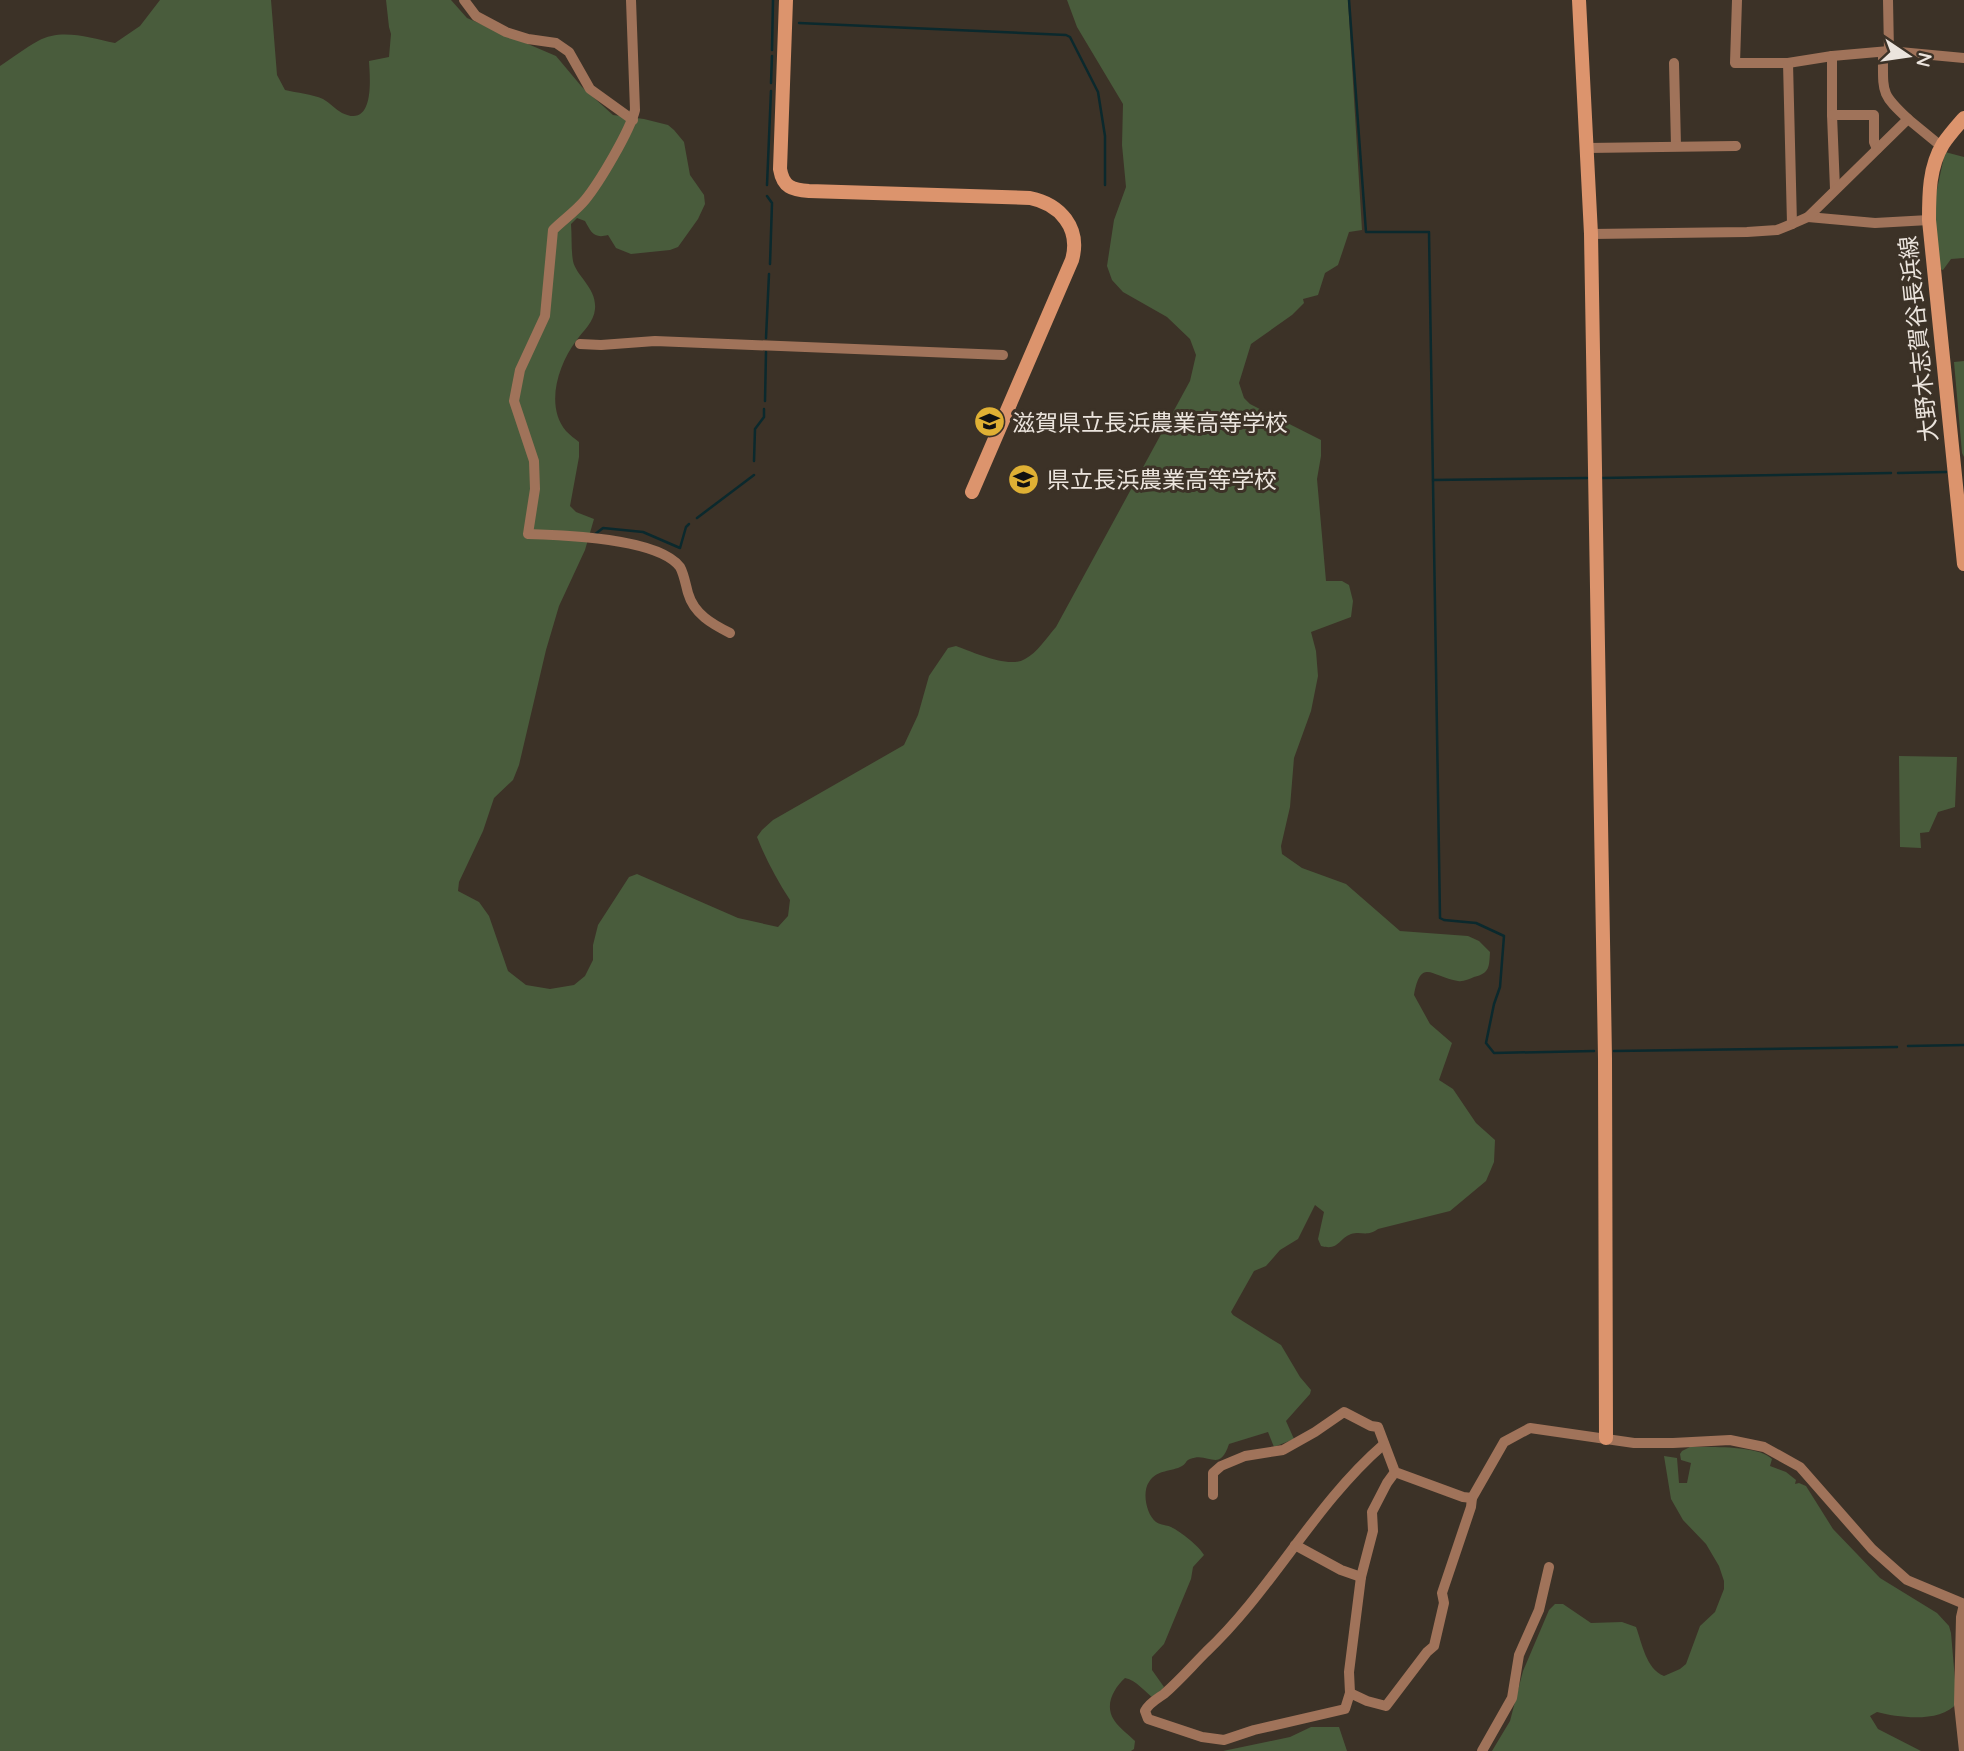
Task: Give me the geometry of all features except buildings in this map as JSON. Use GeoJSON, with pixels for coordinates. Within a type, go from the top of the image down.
{"type":"FeatureCollection","features":[{"type":"Feature","properties":{"kind":"street"},"geometry":{"type":"LineString","coordinates":[[464,0],[476,16],[506,32],[528,39],[556,43],[569,52],[590,89],[633,121]]}},
{"type":"Feature","properties":{"kind":"street"},"geometry":{"type":"LineString","coordinates":[[631,0],[635,110],[633,121],[584,200],[553,230],[545,316],[520,370],[514,401],[534,461],[535,489],[528,534],[592,538],[639,545],[668,558],[680,568],[690,600],[708,622],[730,633]]}},
{"type":"Feature","properties":{"kind":"street"},"geometry":{"type":"LineString","coordinates":[[786,0],[780,169],[786,185],[799,191],[1030,198],[1052,206],[1064,216],[1071,231],[1074,246],[1072,260],[972,492]]}},
{"type":"Feature","properties":{"kind":"street"},"geometry":{"type":"LineString","coordinates":[[1579,0],[1591,234],[1605,1058],[1606,1438]]}},
{"type":"Feature","properties":{"kind":"street"},"geometry":{"type":"LineString","coordinates":[[1737,0],[1735,63],[1788,63],[1889,51],[1964,58]]}},
{"type":"Feature","properties":{"kind":"street"},"geometry":{"type":"LineString","coordinates":[[1888,0],[1889,51],[1883,57],[1883,86],[1886,95],[1908,119],[1943,145]]}},
{"type":"Feature","properties":{"kind":"street"},"geometry":{"type":"LineString","coordinates":[[1832,56],[1835,189]]}},
{"type":"Feature","properties":{"kind":"street"},"geometry":{"type":"LineString","coordinates":[[1674,63],[1676,146]]}},
{"type":"Feature","properties":{"kind":"street"},"geometry":{"type":"LineString","coordinates":[[1788,63],[1792,224]]}},
{"type":"Feature","properties":{"kind":"street"},"geometry":{"type":"LineString","coordinates":[[1832,115],[1874,115],[1874,142],[1877,149]]}},
{"type":"Feature","properties":{"kind":"street","name":"大野木志賀谷長浜線"},"geometry":{"type":"LineString","coordinates":[[1964,118],[1943,145],[1936,162],[1929,186],[1928,220],[1964,564]]}},
{"type":"Feature","properties":{"kind":"street"},"geometry":{"type":"LineString","coordinates":[[1808,218],[1908,119]]}},
{"type":"Feature","properties":{"kind":"street"},"geometry":{"type":"LineString","coordinates":[[1587,148],[1737,146]]}},
{"type":"Feature","properties":{"kind":"street"},"geometry":{"type":"LineString","coordinates":[[1591,234],[1777,230],[1808,218],[1875,223],[1928,220]]}},
{"type":"Feature","properties":{"kind":"street"},"geometry":{"type":"LineString","coordinates":[[580,344],[655,341],[1003,355]]}},
{"type":"Feature","properties":{"kind":"street"},"geometry":{"type":"LineString","coordinates":[[1213,1495],[1213,1474],[1221,1466],[1245,1456],[1283,1450],[1344,1412],[1378,1427],[1395,1472],[1472,1498]]}},
{"type":"Feature","properties":{"kind":"street"},"geometry":{"type":"LineString","coordinates":[[1350,1693],[1386,1706],[1434,1646],[1444,1603],[1442,1593],[1472,1498],[1504,1442],[1530,1428],[1634,1443],[1730,1440],[1763,1447],[1800,1468],[1872,1549],[1907,1580],[1964,1604],[1961,1617],[1959,1704],[1964,1751]]}},
{"type":"Feature","properties":{"kind":"street"},"geometry":{"type":"LineString","coordinates":[[1383,1445],[1330,1500],[1229,1631],[1165,1693],[1147,1706],[1145,1711],[1148,1719],[1202,1737],[1224,1740],[1254,1730],[1345,1709],[1350,1693],[1350,1662],[1361,1577],[1373,1531],[1372,1512],[1395,1472]]}},
{"type":"Feature","properties":{"kind":"street"},"geometry":{"type":"LineString","coordinates":[[1295,1545],[1341,1570],[1361,1577]]}},
{"type":"Feature","properties":{"kind":"street"},"geometry":{"type":"LineString","coordinates":[[1482,1751],[1512,1698],[1518,1655],[1539,1610],[1549,1567]]}},
{"type":"Feature","properties":{"kind":"green space"},"geometry":{"type":"Polygon","coordinates":[[[160,0],[271,0],[277,75],[285,90],[319,97],[342,113],[353,116],[360,114],[368,99],[369,61],[389,57],[391,34],[386,0],[451,0],[467,18],[556,56],[582,87],[613,115],[668,125],[684,142],[690,175],[704,195],[705,204],[678,247],[631,254],[616,248],[608,235],[594,234],[585,221],[577,218],[571,224],[573,261],[593,295],[595,309],[559,373],[555,398],[560,421],[566,431],[579,442],[570,506],[576,512],[594,519],[585,550],[559,606],[519,765],[513,780],[494,798],[483,831],[459,882],[458,891],[479,902],[489,916],[508,971],[526,985],[550,989],[574,985],[585,976],[593,960],[593,945],[598,925],[629,877],[637,874],[738,918],[778,927],[788,916],[790,900],[757,837],[762,830],[773,820],[904,745],[918,715],[929,676],[948,648],[956,646],[1010,662],[1025,659],[1038,649],[1056,627],[1190,381],[1196,355],[1190,339],[1167,317],[1123,292],[1112,280],[1107,266],[1114,220],[1126,187],[1122,145],[1123,104],[1077,27],[1067,0],[1348,0],[1362,230],[1349,232],[1338,265],[1325,273],[1318,295],[1303,299],[1304,303],[1292,315],[1251,344],[1239,383],[1244,398],[1250,404],[1321,440],[1317,479],[1326,581],[1342,581],[1349,585],[1353,601],[1351,617],[1311,632],[1318,676],[1311,711],[1294,758],[1290,807],[1281,846],[1282,854],[1302,868],[1346,884],[1400,931],[1468,936],[1479,941],[1490,952],[1489,965],[1483,974],[1460,981],[1424,973],[1420,976],[1414,995],[1430,1024],[1452,1043],[1439,1080],[1453,1089],[1476,1123],[1495,1140],[1494,1162],[1486,1181],[1450,1211],[1371,1233],[1351,1234],[1331,1247],[1321,1246],[1318,1239],[1324,1212],[1315,1205],[1298,1239],[1280,1250],[1266,1266],[1254,1271],[1231,1312],[1281,1345],[1311,1390],[1310,1394],[1286,1421],[1294,1439],[1274,1447],[1268,1432],[1229,1444],[1225,1453],[1217,1460],[1197,1457],[1190,1459],[1178,1468],[1156,1475],[1149,1482],[1146,1497],[1153,1518],[1179,1532],[1204,1555],[1193,1567],[1191,1579],[1164,1644],[1152,1657],[1152,1670],[1164,1687],[1155,1699],[1125,1678],[1112,1697],[1110,1709],[1114,1720],[1135,1741],[1131,1751],[0,1751],[0,66],[38,41],[57,35],[76,35],[115,43],[140,26],[160,0]]]}},
{"type":"Feature","properties":{"kind":"green space"},"geometry":{"type":"Polygon","coordinates":[[[1945,152],[1964,157],[1964,258],[1951,259],[1943,270],[1940,269],[1936,242],[1936,194],[1945,152]]]}},
{"type":"Feature","properties":{"kind":"green space"},"geometry":{"type":"Polygon","coordinates":[[[1964,361],[1964,457],[1954,362],[1964,361]]]}},
{"type":"Feature","properties":{"kind":"green space"},"geometry":{"type":"Polygon","coordinates":[[[1899,756],[1957,757],[1955,807],[1938,812],[1929,832],[1920,833],[1921,848],[1900,847],[1899,756]]]}},
{"type":"Feature","properties":{"kind":"green space"},"geometry":{"type":"Polygon","coordinates":[[[1690,1447],[1733,1448],[1766,1454],[1772,1459],[1770,1466],[1786,1472],[1796,1480],[1795,1484],[1806,1486],[1833,1529],[1880,1578],[1937,1613],[1949,1626],[1957,1703],[1941,1714],[1931,1716],[1908,1717],[1877,1712],[1870,1716],[1878,1729],[1921,1751],[1492,1751],[1510,1721],[1523,1671],[1549,1610],[1555,1604],[1563,1604],[1591,1623],[1622,1622],[1636,1627],[1649,1662],[1664,1676],[1686,1664],[1700,1626],[1715,1612],[1724,1589],[1719,1566],[1706,1544],[1683,1520],[1671,1499],[1664,1456],[1677,1458],[1679,1483],[1687,1483],[1691,1463],[1681,1460],[1680,1454],[1690,1447]]]}},
{"type":"Feature","properties":{"kind":"green space"},"geometry":{"type":"Polygon","coordinates":[[[1311,1727],[1339,1727],[1347,1751],[1223,1751],[1290,1737],[1311,1727]]]}},
{"type":"Feature","properties":{"kind":"waterway"},"geometry":{"type":"LineString","coordinates":[[772,50],[773,0]]}},
{"type":"Feature","properties":{"kind":"waterway"},"geometry":{"type":"LineString","coordinates":[[1349,0],[1366,232],[1429,232],[1440,918],[1476,923],[1504,936],[1500,987],[1486,1043],[1494,1053],[1594,1051]]}},
{"type":"Feature","properties":{"kind":"waterway"},"geometry":{"type":"LineString","coordinates":[[799,23],[1070,37],[1098,92],[1105,136],[1105,185]]}},
{"type":"Feature","properties":{"kind":"waterway"},"geometry":{"type":"LineString","coordinates":[[771,83],[772,56]]}},
{"type":"Feature","properties":{"kind":"waterway"},"geometry":{"type":"LineString","coordinates":[[767,185],[771,91]]}},
{"type":"Feature","properties":{"kind":"waterway"},"geometry":{"type":"LineString","coordinates":[[767,196],[772,203],[770,264]]}},
{"type":"Feature","properties":{"kind":"waterway"},"geometry":{"type":"LineString","coordinates":[[766,338],[769,274]]}},
{"type":"Feature","properties":{"kind":"waterway"},"geometry":{"type":"LineString","coordinates":[[765,401],[766,352]]}},
{"type":"Feature","properties":{"kind":"waterway"},"geometry":{"type":"LineString","coordinates":[[754,461],[755,429],[764,417],[764,409]]}},
{"type":"Feature","properties":{"kind":"waterway"},"geometry":{"type":"LineString","coordinates":[[1898,473],[1946,472]]}},
{"type":"Feature","properties":{"kind":"waterway"},"geometry":{"type":"LineString","coordinates":[[1602,478],[1891,473]]}},
{"type":"Feature","properties":{"kind":"waterway"},"geometry":{"type":"LineString","coordinates":[[697,518],[754,475]]}},
{"type":"Feature","properties":{"kind":"waterway"},"geometry":{"type":"LineString","coordinates":[[1433,480],[1587,478]]}},
{"type":"Feature","properties":{"kind":"waterway"},"geometry":{"type":"LineString","coordinates":[[594,535],[603,528],[643,532],[680,548],[689,524]]}},
{"type":"Feature","properties":{"kind":"waterway"},"geometry":{"type":"LineString","coordinates":[[1908,1046],[1964,1045]]}},
{"type":"Feature","properties":{"kind":"waterway"},"geometry":{"type":"LineString","coordinates":[[1614,1051],[1897,1047]]}},
{"type":"Feature","properties":{"kind":"place","name":"滋賀県立長浜農業高等学校"},"geometry":{"type":"Point","coordinates":[989,422]}},
{"type":"Feature","properties":{"kind":"place","name":"県立長浜農業高等学校"},"geometry":{"type":"Point","coordinates":[1024,479]}}]}
